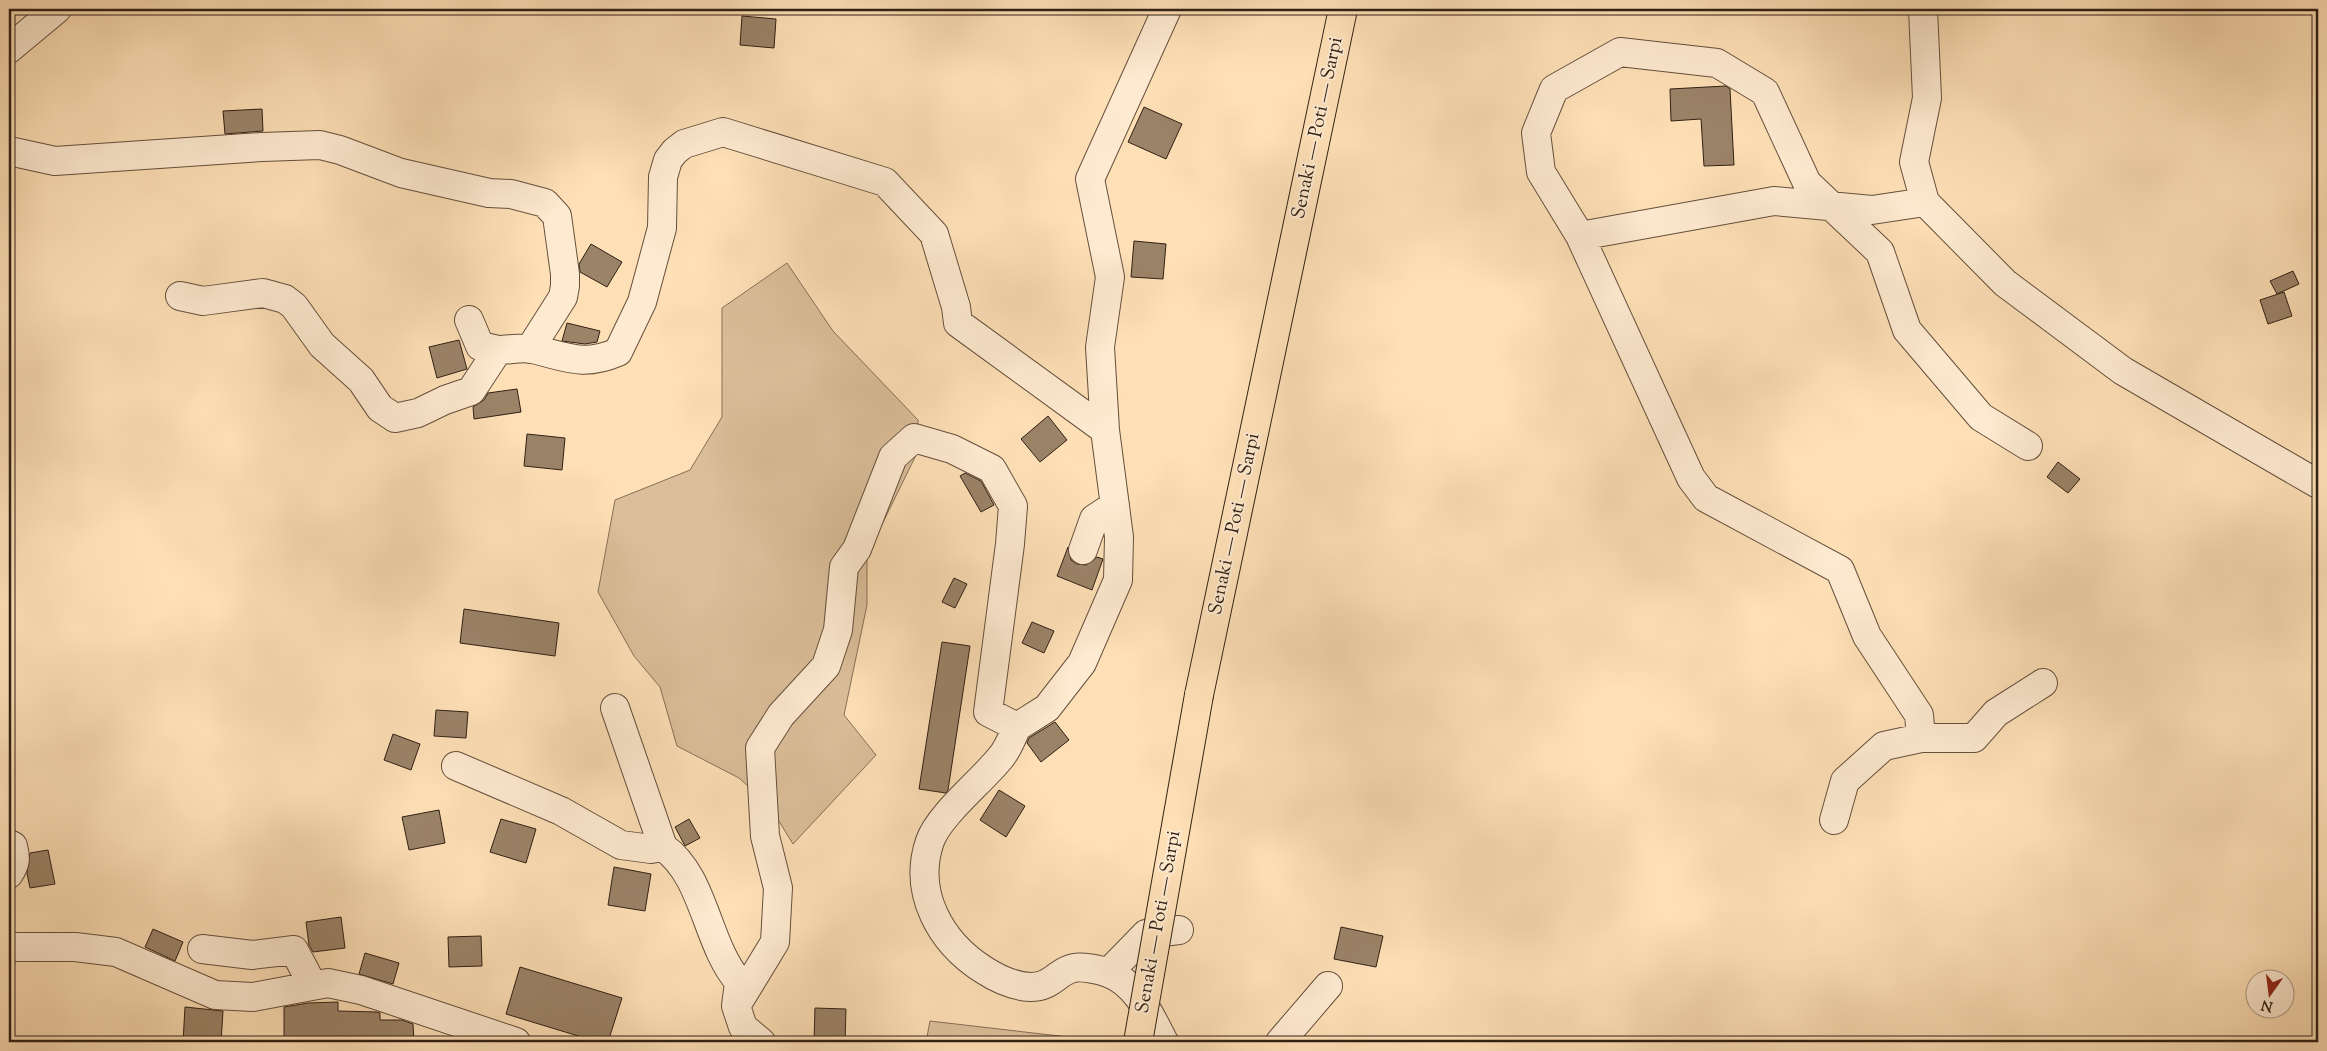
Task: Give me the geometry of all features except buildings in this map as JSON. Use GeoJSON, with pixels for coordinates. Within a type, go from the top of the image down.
{"type":"FeatureCollection","features":[{"type":"Feature","properties":{"kind":"highway","name":"Senaki — Poti — Sarpi"},"geometry":{"type":"LineString","coordinates":[[1138,1042],[1199,695],[1343,9]]}},
{"type":"Feature","properties":{"kind":"street"},"geometry":{"type":"LineString","coordinates":[[9,49],[57,9]]}},
{"type":"Feature","properties":{"kind":"street"},"geometry":{"type":"LineString","coordinates":[[1164,1042],[1144,1004],[1122,980],[1108,972],[1074,968],[1044,986],[1028,987],[1000,980],[965,958],[948,941],[934,916],[926,888],[925,870],[930,840],[938,826],[1003,756],[1017,727],[1047,708],[1082,663],[1118,580],[1119,537],[1105,430],[1100,347],[1110,277],[1090,179],[1167,9]]}},
{"type":"Feature","properties":{"kind":"street"},"geometry":{"type":"LineString","coordinates":[[1923,9],[1927,98],[1914,162],[1925,202],[2005,284],[2123,371],[2318,484]]}},
{"type":"Feature","properties":{"kind":"street"},"geometry":{"type":"LineString","coordinates":[[1921,738],[1919,715],[1867,636],[1840,570],[1706,498],[1690,478],[1580,236],[1541,172],[1536,133],[1554,89],[1620,52],[1717,64],[1765,92],[1807,183],[1880,252],[1907,330],[1981,417],[2028,446]]}},
{"type":"Feature","properties":{"kind":"street"},"geometry":{"type":"LineString","coordinates":[[469,320],[480,346],[498,350],[530,349],[567,360],[586,361],[602,359],[618,352],[642,302],[662,228],[664,177],[668,160],[674,151],[684,144],[723,132],[885,182],[934,234],[956,307],[958,323],[1105,430]]}},
{"type":"Feature","properties":{"kind":"street"},"geometry":{"type":"LineString","coordinates":[[9,151],[54,161],[320,145],[340,150],[401,173],[489,193],[512,194],[545,204],[557,216],[565,286],[563,298],[530,349]]}},
{"type":"Feature","properties":{"kind":"street"},"geometry":{"type":"LineString","coordinates":[[1580,236],[1774,201],[1872,210],[1925,202]]}},
{"type":"Feature","properties":{"kind":"street"},"geometry":{"type":"LineString","coordinates":[[180,296],[203,301],[263,293],[285,299],[294,306],[322,345],[361,380],[380,408],[395,418],[418,413],[445,400],[471,391],[498,350]]}},
{"type":"Feature","properties":{"kind":"street"},"geometry":{"type":"LineString","coordinates":[[736,1006],[775,942],[778,888],[765,836],[760,748],[781,715],[826,666],[838,630],[844,567],[857,549],[893,456],[914,438],[952,449],[992,469],[1013,506],[1010,544],[988,712],[1017,727]]}},
{"type":"Feature","properties":{"kind":"street"},"geometry":{"type":"LineString","coordinates":[[1083,550],[1094,519],[1115,505]]}},
{"type":"Feature","properties":{"kind":"street"},"geometry":{"type":"LineString","coordinates":[[1834,820],[1845,781],[1884,746],[1921,738],[1974,738],[1996,713],[2043,683]]}},
{"type":"Feature","properties":{"kind":"street"},"geometry":{"type":"LineString","coordinates":[[615,708],[663,847],[676,855],[696,892],[728,970],[739,982],[736,1006],[743,1027],[761,1042]]}},
{"type":"Feature","properties":{"kind":"street"},"geometry":{"type":"LineString","coordinates":[[456,766],[561,811],[621,844],[651,849],[663,847]]}},
{"type":"Feature","properties":{"kind":"street"},"geometry":{"type":"LineString","coordinates":[[9,844],[13,846],[16,858],[9,874]]}},
{"type":"Feature","properties":{"kind":"street"},"geometry":{"type":"LineString","coordinates":[[1108,972],[1146,934],[1179,930]]}},
{"type":"Feature","properties":{"kind":"street"},"geometry":{"type":"LineString","coordinates":[[9,946],[75,947],[116,952],[215,994],[253,997],[312,984],[328,983],[361,990],[516,1042]]}},
{"type":"Feature","properties":{"kind":"street"},"geometry":{"type":"LineString","coordinates":[[202,949],[252,955],[294,950],[312,984]]}},
{"type":"Feature","properties":{"kind":"street"},"geometry":{"type":"LineString","coordinates":[[1280,1042],[1328,986]]}},
{"type":"Feature","properties":{"kind":"shaded area"},"geometry":{"type":"Polygon","coordinates":[[[787,263],[833,331],[918,420],[918,451],[867,555],[867,605],[844,715],[876,755],[793,844],[769,805],[739,778],[677,746],[660,687],[634,656],[598,592],[615,500],[690,470],[722,417],[722,308],[787,263]]]}},
{"type":"Feature","properties":{"kind":"shaded area"},"geometry":{"type":"Polygon","coordinates":[[[930,1021],[1085,1039],[1085,1042],[926,1042],[930,1021]]]}}]}
